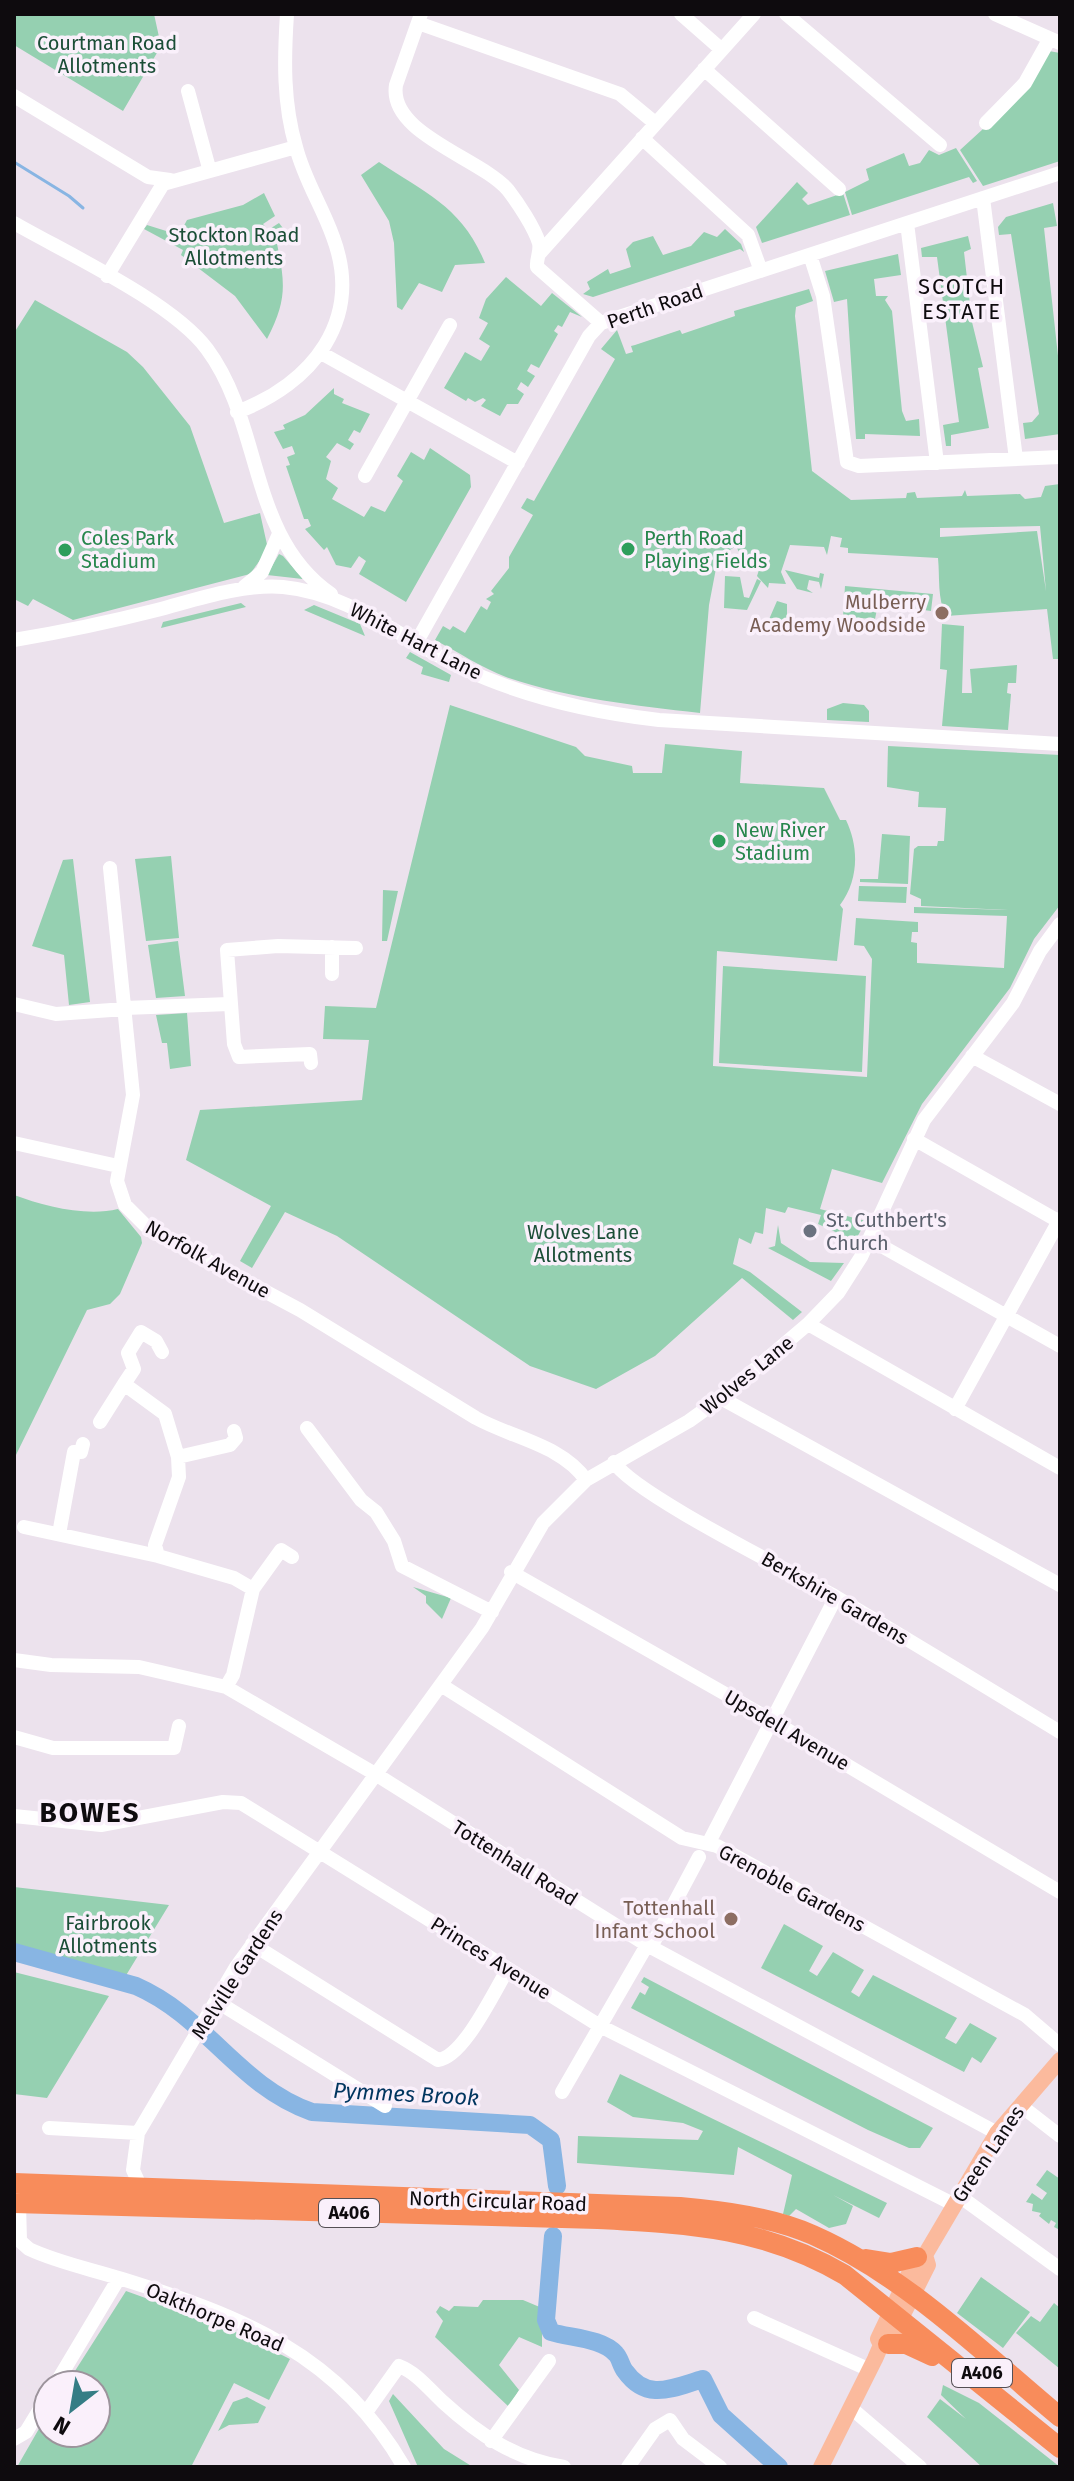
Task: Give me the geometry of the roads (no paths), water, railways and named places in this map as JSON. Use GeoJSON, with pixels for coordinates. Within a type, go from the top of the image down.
{"type":"FeatureCollection","features":[{"type":"Feature","properties":{"kind":"highway","name":"North Circular Road"},"geometry":{"type":"LineString","coordinates":[[14,2183],[138,2183],[680,2207],[769,2223],[812,2235],[858,2259],[901,2305]]}},
{"type":"Feature","properties":{"kind":"highway","name":"North Circular Road"},"geometry":{"type":"LineString","coordinates":[[17,2203],[706,2226],[741,2232],[807,2255],[901,2305]]}},
{"type":"Feature","properties":{"kind":"highway","name":"A406"},"geometry":{"type":"LineString","coordinates":[[769,2223],[857,2271],[891,2295],[917,2321],[1060,2435]]}},
{"type":"Feature","properties":{"kind":"highway","name":"A406"},"geometry":{"type":"LineString","coordinates":[[858,2259],[891,2263],[921,2256]]}},
{"type":"Feature","properties":{"kind":"highway","name":"A406"},"geometry":{"type":"LineString","coordinates":[[901,2305],[944,2356],[1060,2448]]}},
{"type":"Feature","properties":{"kind":"highway","name":"A406"},"geometry":{"type":"LineString","coordinates":[[901,2305],[1060,2417]]}},
{"type":"Feature","properties":{"kind":"highway","name":"A406"},"geometry":{"type":"LineString","coordinates":[[884,2344],[906,2344],[926,2355],[944,2356]]}},
{"type":"Feature","properties":{"kind":"main road","name":"Green Lanes"},"geometry":{"type":"LineString","coordinates":[[821,2467],[901,2305],[928,2265],[921,2256],[997,2133],[1060,2060]]}},
{"type":"Feature","properties":{"kind":"street"},"geometry":{"type":"LineString","coordinates":[[237,412],[283,392],[321,353],[338,309],[339,265],[333,238],[305,179],[285,92],[287,14]]}},
{"type":"Feature","properties":{"kind":"street"},"geometry":{"type":"LineString","coordinates":[[681,14],[722,50]]}},
{"type":"Feature","properties":{"kind":"street"},"geometry":{"type":"LineString","coordinates":[[539,254],[754,14]]}},
{"type":"Feature","properties":{"kind":"street"},"geometry":{"type":"LineString","coordinates":[[786,14],[940,145]]}},
{"type":"Feature","properties":{"kind":"street"},"geometry":{"type":"LineString","coordinates":[[986,123],[1025,83],[1055,42],[995,14]]}},
{"type":"Feature","properties":{"kind":"street"},"geometry":{"type":"LineString","coordinates":[[601,323],[537,267],[540,245],[506,187],[416,127],[400,111],[394,94],[396,85],[419,19],[620,94],[655,123]]}},
{"type":"Feature","properties":{"kind":"street"},"geometry":{"type":"LineString","coordinates":[[704,69],[839,189]]}},
{"type":"Feature","properties":{"kind":"street"},"geometry":{"type":"LineString","coordinates":[[188,91],[209,168]]}},
{"type":"Feature","properties":{"kind":"street"},"geometry":{"type":"LineString","coordinates":[[14,96],[148,177],[170,180]]}},
{"type":"Feature","properties":{"kind":"street"},"geometry":{"type":"LineString","coordinates":[[642,138],[748,235],[761,271]]}},
{"type":"Feature","properties":{"kind":"street"},"geometry":{"type":"LineString","coordinates":[[107,276],[156,192],[170,180],[296,147]]}},
{"type":"Feature","properties":{"kind":"street","name":"Perth Road"},"geometry":{"type":"LineString","coordinates":[[416,643],[589,336],[601,323],[1060,173]]}},
{"type":"Feature","properties":{"kind":"street"},"geometry":{"type":"LineString","coordinates":[[148,177],[156,192]]}},
{"type":"Feature","properties":{"kind":"street"},"geometry":{"type":"LineString","coordinates":[[983,198],[1016,459]]}},
{"type":"Feature","properties":{"kind":"street"},"geometry":{"type":"LineString","coordinates":[[907,223],[937,463]]}},
{"type":"Feature","properties":{"kind":"street"},"geometry":{"type":"LineString","coordinates":[[14,225],[176,317],[192,332],[219,367],[278,536],[308,577],[349,605]]}},
{"type":"Feature","properties":{"kind":"street"},"geometry":{"type":"LineString","coordinates":[[531,228],[547,237],[561,230]]}},
{"type":"Feature","properties":{"kind":"street"},"geometry":{"type":"LineString","coordinates":[[810,255],[823,296],[845,460],[859,466],[1060,457]]}},
{"type":"Feature","properties":{"kind":"street"},"geometry":{"type":"LineString","coordinates":[[365,476],[450,325]]}},
{"type":"Feature","properties":{"kind":"street"},"geometry":{"type":"LineString","coordinates":[[321,353],[518,463]]}},
{"type":"Feature","properties":{"kind":"street"},"geometry":{"type":"LineString","coordinates":[[238,589],[262,572],[278,536]]}},
{"type":"Feature","properties":{"kind":"street","name":"White Hart Lane"},"geometry":{"type":"LineString","coordinates":[[14,640],[100,624],[238,589],[299,589],[349,605],[416,643],[502,684],[570,706],[616,715],[1060,744]]}},
{"type":"Feature","properties":{"kind":"street","name":"Norfolk Avenue"},"geometry":{"type":"LineString","coordinates":[[110,868],[133,1095],[118,1166],[121,1199],[150,1230],[290,1304],[504,1434],[561,1455],[574,1463],[586,1480]]}},
{"type":"Feature","properties":{"kind":"street","name":"Wolves Lane"},"geometry":{"type":"LineString","coordinates":[[377,1775],[492,1612],[511,1572],[543,1523],[586,1480],[689,1421],[721,1398],[808,1324],[845,1283],[933,1105],[1013,1003],[1040,951],[1060,924]]}},
{"type":"Feature","properties":{"kind":"street"},"geometry":{"type":"LineString","coordinates":[[332,947],[332,974]]}},
{"type":"Feature","properties":{"kind":"street"},"geometry":{"type":"LineString","coordinates":[[311,1063],[310,1054],[239,1057],[229,1004],[225,954],[230,948],[356,948]]}},
{"type":"Feature","properties":{"kind":"street"},"geometry":{"type":"LineString","coordinates":[[14,1004],[56,1014],[229,1004]]}},
{"type":"Feature","properties":{"kind":"street"},"geometry":{"type":"LineString","coordinates":[[972,1056],[1060,1104]]}},
{"type":"Feature","properties":{"kind":"street"},"geometry":{"type":"LineString","coordinates":[[914,1139],[1060,1221],[955,1409]]}},
{"type":"Feature","properties":{"kind":"street"},"geometry":{"type":"LineString","coordinates":[[14,1143],[118,1166]]}},
{"type":"Feature","properties":{"kind":"street"},"geometry":{"type":"LineString","coordinates":[[869,1239],[1060,1346]]}},
{"type":"Feature","properties":{"kind":"street"},"geometry":{"type":"LineString","coordinates":[[808,1324],[1060,1468]]}},
{"type":"Feature","properties":{"kind":"street"},"geometry":{"type":"LineString","coordinates":[[100,1422],[134,1369],[128,1353],[141,1332],[156,1341],[162,1352]]}},
{"type":"Feature","properties":{"kind":"street"},"geometry":{"type":"LineString","coordinates":[[124,1384],[165,1414],[178,1457],[179,1477],[155,1545],[158,1556]]}},
{"type":"Feature","properties":{"kind":"street"},"geometry":{"type":"LineString","coordinates":[[721,1398],[1060,1585]]}},
{"type":"Feature","properties":{"kind":"street"},"geometry":{"type":"LineString","coordinates":[[307,1428],[361,1500],[376,1512],[394,1541],[402,1566],[492,1612]]}},
{"type":"Feature","properties":{"kind":"street"},"geometry":{"type":"LineString","coordinates":[[178,1457],[230,1445],[236,1438],[234,1431]]}},
{"type":"Feature","properties":{"kind":"street"},"geometry":{"type":"LineString","coordinates":[[59,1534],[74,1452],[81,1452],[83,1444]]}},
{"type":"Feature","properties":{"kind":"street","name":"Berkshire Gardens"},"geometry":{"type":"LineString","coordinates":[[614,1462],[620,1472],[665,1500],[836,1597],[1060,1732]]}},
{"type":"Feature","properties":{"kind":"street"},"geometry":{"type":"LineString","coordinates":[[24,1527],[158,1556],[234,1578],[253,1589]]}},
{"type":"Feature","properties":{"kind":"street"},"geometry":{"type":"LineString","coordinates":[[226,1687],[233,1675],[253,1589],[281,1550],[292,1557]]}},
{"type":"Feature","properties":{"kind":"street","name":"Upsdell Avenue"},"geometry":{"type":"LineString","coordinates":[[511,1572],[771,1720],[1060,1892]]}},
{"type":"Feature","properties":{"kind":"street"},"geometry":{"type":"LineString","coordinates":[[708,1844],[836,1597]]}},
{"type":"Feature","properties":{"kind":"street","name":"Tottenhall Road"},"geometry":{"type":"LineString","coordinates":[[14,1660],[51,1665],[139,1667],[226,1687],[377,1775],[649,1946],[997,2133]]}},
{"type":"Feature","properties":{"kind":"street","name":"Grenoble Gardens"},"geometry":{"type":"LineString","coordinates":[[441,1685],[682,1838],[708,1844],[1025,2015],[1060,2045]]}},
{"type":"Feature","properties":{"kind":"street"},"geometry":{"type":"LineString","coordinates":[[14,1737],[53,1748],[174,1748],[179,1726]]}},
{"type":"Feature","properties":{"kind":"street","name":"Melville Gardens"},"geometry":{"type":"LineString","coordinates":[[138,2183],[133,2153],[138,2133],[252,1944],[377,1775]]}},
{"type":"Feature","properties":{"kind":"street","name":"Princes Avenue"},"geometry":{"type":"LineString","coordinates":[[14,1816],[101,1825],[237,1802],[321,1851],[600,2026],[956,2200],[1060,2269]]}},
{"type":"Feature","properties":{"kind":"street"},"geometry":{"type":"LineString","coordinates":[[562,2092],[699,1857]]}},
{"type":"Feature","properties":{"kind":"street"},"geometry":{"type":"LineString","coordinates":[[252,1944],[438,2060],[446,2059],[460,2047],[508,1969]]}},
{"type":"Feature","properties":{"kind":"street"},"geometry":{"type":"LineString","coordinates":[[216,2001],[385,2106]]}},
{"type":"Feature","properties":{"kind":"street"},"geometry":{"type":"LineString","coordinates":[[1020,2105],[1060,2136]]}},
{"type":"Feature","properties":{"kind":"street"},"geometry":{"type":"LineString","coordinates":[[49,2128],[138,2133]]}},
{"type":"Feature","properties":{"kind":"street","name":"Oakthorpe Road"},"geometry":{"type":"LineString","coordinates":[[17,2203],[18,2228],[23,2245],[186,2300],[259,2331],[326,2372],[367,2411],[404,2467]]}},
{"type":"Feature","properties":{"kind":"street"},"geometry":{"type":"LineString","coordinates":[[65,2369],[119,2278]]}},
{"type":"Feature","properties":{"kind":"street"},"geometry":{"type":"LineString","coordinates":[[754,2318],[870,2370]]}},
{"type":"Feature","properties":{"kind":"street"},"geometry":{"type":"LineString","coordinates":[[491,2441],[549,2361]]}},
{"type":"Feature","properties":{"kind":"street"},"geometry":{"type":"LineString","coordinates":[[367,2411],[399,2366],[411,2370],[461,2418],[491,2441],[528,2459],[564,2467]]}},
{"type":"Feature","properties":{"kind":"street"},"geometry":{"type":"LineString","coordinates":[[851,2408],[920,2467]]}},
{"type":"Feature","properties":{"kind":"street"},"geometry":{"type":"LineString","coordinates":[[628,2467],[655,2429],[670,2420],[683,2439],[720,2467]]}},
{"type":"Feature","properties":{"kind":"street"},"geometry":{"type":"LineString","coordinates":[[14,2439],[26,2432],[32,2422]]}},
{"type":"Feature","properties":{"kind":"waterway"},"geometry":{"type":"LineString","coordinates":[[14,162],[83,208]]}},
{"type":"Feature","properties":{"kind":"waterway","name":"Pymmes Brook"},"geometry":{"type":"LineString","coordinates":[[14,1952],[136,1986],[161,1999],[263,2086],[312,2112],[530,2125],[551,2140],[557,2186]]}},
{"type":"Feature","properties":{"kind":"waterway","name":"Pymmes Brook"},"geometry":{"type":"LineString","coordinates":[[553,2236],[546,2320],[551,2332],[610,2349],[633,2381],[651,2390],[670,2389],[703,2379],[721,2415],[779,2467]]}},
{"type":"Feature","properties":{"kind":"place","name":"Perth Road Playing Fields"},"geometry":{"type":"Point","coordinates":[628,549]}},
{"type":"Feature","properties":{"kind":"place","name":"Coles Park Stadium"},"geometry":{"type":"Point","coordinates":[65,550]}},
{"type":"Feature","properties":{"kind":"place","name":"Mulberry Academy Woodside"},"geometry":{"type":"Point","coordinates":[942,613]}},
{"type":"Feature","properties":{"kind":"place","name":"New River Stadium"},"geometry":{"type":"Point","coordinates":[719,841]}},
{"type":"Feature","properties":{"kind":"place","name":"St. Cuthbert's Church"},"geometry":{"type":"Point","coordinates":[810,1231]}},
{"type":"Feature","properties":{"kind":"place","name":"Tottenhall Infant School"},"geometry":{"type":"Point","coordinates":[731,1919]}},
{"type":"Feature","properties":{"kind":"district","name":"SCOTCH ESTATE"},"geometry":{"type":"Point","coordinates":[962,298]}},
{"type":"Feature","properties":{"kind":"district","name":"BOWES"},"geometry":{"type":"Point","coordinates":[90,1812]}},
{"type":"Feature","properties":{"kind":"park label","name":"Courtman Road Allotments"},"geometry":{"type":"Point","coordinates":[107,54]}},
{"type":"Feature","properties":{"kind":"park label","name":"Stockton Road Allotments"},"geometry":{"type":"Point","coordinates":[234,246]}},
{"type":"Feature","properties":{"kind":"park label","name":"Wolves Lane Allotments"},"geometry":{"type":"Point","coordinates":[583,1244]}},
{"type":"Feature","properties":{"kind":"park label","name":"Fairbrook Allotments"},"geometry":{"type":"Point","coordinates":[108,1934]}}]}
